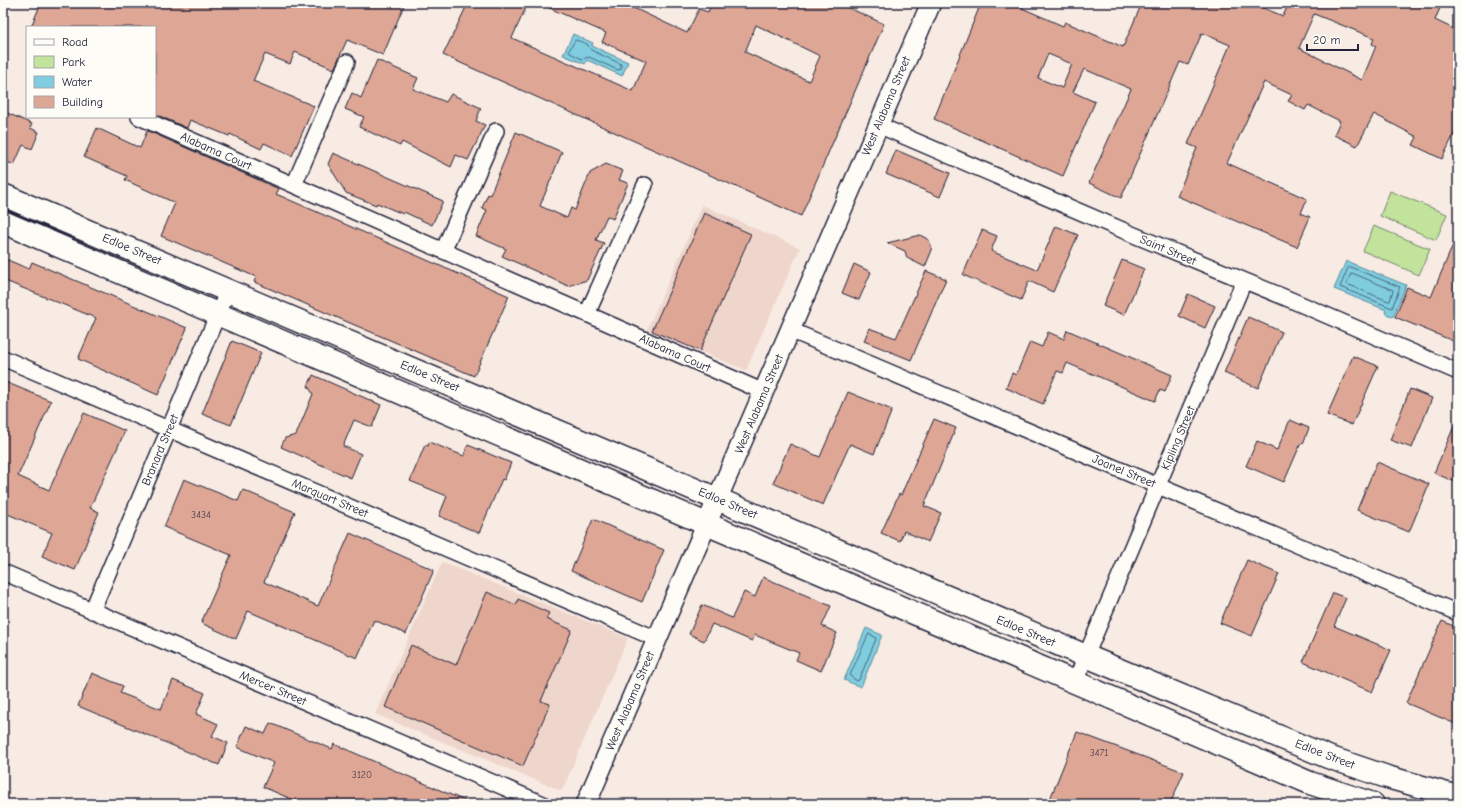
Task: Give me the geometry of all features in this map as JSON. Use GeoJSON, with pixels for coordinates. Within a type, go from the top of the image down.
{"type":"FeatureCollection","features":[{"type":"Feature","properties":{"kind":"main road","name":"Edloe Street"},"geometry":{"type":"LineString","coordinates":[[3,195],[1086,656],[1267,731],[1328,756],[1387,777],[1458,797]]}},
{"type":"Feature","properties":{"kind":"main road"},"geometry":{"type":"LineString","coordinates":[[30,206],[11,225],[707,524],[924,620],[1075,682],[1310,783],[1374,804]]}},
{"type":"Feature","properties":{"kind":"main road"},"geometry":{"type":"LineString","coordinates":[[468,422],[478,397]]}},
{"type":"Feature","properties":{"kind":"main road"},"geometry":{"type":"LineString","coordinates":[[924,620],[936,592]]}},
{"type":"Feature","properties":{"kind":"main road"},"geometry":{"type":"LineString","coordinates":[[1254,760],[1267,731]]}},
{"type":"Feature","properties":{"kind":"street","name":"West Alabama Street"},"geometry":{"type":"LineString","coordinates":[[586,804],[931,3]]}},
{"type":"Feature","properties":{"kind":"street"},"geometry":{"type":"LineString","coordinates":[[294,185],[348,62]]}},
{"type":"Feature","properties":{"kind":"street","name":"Alabama Court"},"geometry":{"type":"LineString","coordinates":[[141,118],[764,392]]}},
{"type":"Feature","properties":{"kind":"street","name":"Saint Street"},"geometry":{"type":"LineString","coordinates":[[878,125],[1458,372]]}},
{"type":"Feature","properties":{"kind":"street"},"geometry":{"type":"LineString","coordinates":[[442,251],[496,131]]}},
{"type":"Feature","properties":{"kind":"street"},"geometry":{"type":"LineString","coordinates":[[587,314],[645,185]]}},
{"type":"Feature","properties":{"kind":"street","name":"Kipling Street"},"geometry":{"type":"LineString","coordinates":[[1075,682],[1244,282]]}},
{"type":"Feature","properties":{"kind":"street","name":"Branard Street"},"geometry":{"type":"LineString","coordinates":[[92,611],[228,290]]}},
{"type":"Feature","properties":{"kind":"street","name":"Joanel Street"},"geometry":{"type":"LineString","coordinates":[[790,330],[1458,613]]}},
{"type":"Feature","properties":{"kind":"street","name":"Marquart Street"},"geometry":{"type":"LineString","coordinates":[[3,358],[169,428],[657,639]]}},
{"type":"Feature","properties":{"kind":"street","name":"Mercer Street"},"geometry":{"type":"LineString","coordinates":[[3,572],[543,804]]}},
{"type":"Feature","properties":{"kind":"shaded area"},"geometry":{"type":"Polygon","coordinates":[[[702,205],[800,248],[746,370],[647,330],[702,205]]]}},
{"type":"Feature","properties":{"kind":"shaded area"},"geometry":{"type":"Polygon","coordinates":[[[442,562],[628,638],[562,791],[375,714],[442,562]]]}},
{"type":"Feature","properties":{"kind":"green space"},"geometry":{"type":"Polygon","coordinates":[[[1390,191],[1447,214],[1436,240],[1380,216],[1390,191]]]}},
{"type":"Feature","properties":{"kind":"green space"},"geometry":{"type":"Polygon","coordinates":[[[1374,226],[1430,249],[1419,275],[1363,251],[1374,226]]]}},
{"type":"Feature","properties":{"kind":"water"},"geometry":{"type":"Polygon","coordinates":[[[573,34],[593,43],[592,46],[628,62],[622,76],[587,60],[585,64],[563,55],[573,34]]]}},
{"type":"Feature","properties":{"kind":"water"},"geometry":{"type":"Polygon","coordinates":[[[1346,261],[1406,285],[1393,317],[1385,313],[1386,310],[1334,289],[1346,261]]]}},
{"type":"Feature","properties":{"kind":"water"},"geometry":{"type":"Polygon","coordinates":[[[866,628],[882,635],[861,687],[844,680],[866,628]]]}},
{"type":"Feature","properties":{"kind":"building"},"geometry":{"type":"Polygon","coordinates":[[[41,3],[405,3],[383,55],[347,40],[334,69],[295,52],[290,64],[265,54],[253,81],[314,106],[292,156],[264,143],[261,149],[230,134],[229,136],[190,120],[187,128],[156,114],[156,26],[31,26],[41,3]]]}},
{"type":"Feature","properties":{"kind":"building"},"geometry":{"type":"Polygon","coordinates":[[[468,3],[528,3],[512,38],[633,91],[646,61],[602,42],[606,33],[538,3],[623,3],[687,33],[699,9],[708,12],[712,3],[838,3],[884,24],[801,216],[443,55],[468,3]],[[756,25],[745,52],[809,81],[820,56],[756,25]]]}},
{"type":"Feature","properties":{"kind":"building"},"geometry":{"type":"Polygon","coordinates":[[[981,3],[1025,3],[1022,8],[1063,26],[1065,22],[1123,47],[1142,3],[1251,3],[1283,16],[1289,3],[1428,3],[1440,8],[1435,20],[1458,31],[1458,126],[1442,159],[1413,145],[1417,137],[1374,114],[1357,146],[1334,135],[1340,121],[1308,105],[1305,110],[1288,101],[1292,95],[1264,82],[1227,163],[1307,199],[1301,213],[1310,217],[1297,247],[1177,196],[1197,148],[1188,144],[1230,45],[1202,33],[1188,65],[1180,62],[1121,198],[1089,183],[1131,89],[1084,69],[1073,92],[1095,102],[1063,176],[934,119],[981,3]],[[1314,14],[1299,48],[1362,80],[1376,46],[1372,44],[1374,38],[1314,14]],[[1048,54],[1038,78],[1062,88],[1072,64],[1048,54]]]}},
{"type":"Feature","properties":{"kind":"building"},"geometry":{"type":"Polygon","coordinates":[[[377,60],[418,78],[413,89],[446,102],[451,94],[481,108],[476,121],[485,125],[468,160],[456,155],[451,167],[402,142],[400,146],[359,127],[364,117],[345,109],[352,93],[361,98],[377,60]]]}},
{"type":"Feature","properties":{"kind":"building"},"geometry":{"type":"Polygon","coordinates":[[[3,111],[32,124],[30,128],[39,132],[32,149],[23,145],[14,165],[3,160],[3,111]]]}},
{"type":"Feature","properties":{"kind":"building"},"geometry":{"type":"Polygon","coordinates":[[[97,128],[140,148],[147,131],[155,134],[279,189],[276,194],[509,296],[474,376],[254,282],[256,277],[161,236],[175,203],[125,180],[127,176],[84,157],[97,128]]]}},
{"type":"Feature","properties":{"kind":"building"},"geometry":{"type":"Polygon","coordinates":[[[516,132],[562,152],[540,206],[567,218],[571,208],[575,210],[590,173],[606,164],[623,171],[619,180],[628,183],[613,219],[607,216],[596,240],[604,243],[587,280],[568,286],[502,256],[506,249],[476,236],[487,210],[482,208],[488,194],[490,195],[516,132]]]}},
{"type":"Feature","properties":{"kind":"building"},"geometry":{"type":"Polygon","coordinates":[[[896,150],[950,173],[940,197],[886,174],[896,150]]]}},
{"type":"Feature","properties":{"kind":"building"},"geometry":{"type":"Polygon","coordinates":[[[333,153],[443,201],[432,225],[404,212],[403,214],[377,203],[376,205],[346,193],[328,164],[333,153]]]}},
{"type":"Feature","properties":{"kind":"building"},"geometry":{"type":"Polygon","coordinates":[[[704,213],[751,234],[700,351],[652,331],[704,213]]]}},
{"type":"Feature","properties":{"kind":"building"},"geometry":{"type":"Polygon","coordinates":[[[1056,226],[1078,235],[1053,292],[1029,281],[1021,300],[963,275],[982,230],[997,236],[991,251],[1037,270],[1056,226]]]}},
{"type":"Feature","properties":{"kind":"building"},"geometry":{"type":"Polygon","coordinates":[[[1458,233],[1458,343],[1395,317],[1407,287],[1431,297],[1458,233]]]}},
{"type":"Feature","properties":{"kind":"building"},"geometry":{"type":"Polygon","coordinates":[[[920,235],[929,240],[932,250],[925,267],[907,258],[905,251],[887,243],[920,235]]]}},
{"type":"Feature","properties":{"kind":"building"},"geometry":{"type":"Polygon","coordinates":[[[3,258],[29,269],[32,262],[187,328],[158,395],[78,359],[96,318],[3,280],[3,258]]]}},
{"type":"Feature","properties":{"kind":"building"},"geometry":{"type":"Polygon","coordinates":[[[1122,260],[1144,269],[1124,315],[1103,306],[1122,260]]]}},
{"type":"Feature","properties":{"kind":"building"},"geometry":{"type":"Polygon","coordinates":[[[854,264],[871,272],[859,300],[842,293],[854,264]]]}},
{"type":"Feature","properties":{"kind":"building"},"geometry":{"type":"Polygon","coordinates":[[[926,271],[946,279],[911,360],[864,341],[869,328],[896,338],[926,271]]]}},
{"type":"Feature","properties":{"kind":"building"},"geometry":{"type":"Polygon","coordinates":[[[1188,294],[1215,306],[1205,328],[1179,316],[1188,294]]]}},
{"type":"Feature","properties":{"kind":"building"},"geometry":{"type":"Polygon","coordinates":[[[1248,317],[1282,332],[1258,388],[1224,373],[1248,317]]]}},
{"type":"Feature","properties":{"kind":"building"},"geometry":{"type":"Polygon","coordinates":[[[1067,330],[1172,375],[1165,392],[1160,390],[1155,401],[1067,363],[1063,373],[1057,371],[1043,404],[1006,388],[1012,373],[1016,375],[1030,342],[1042,347],[1048,332],[1064,339],[1067,330]]]}},
{"type":"Feature","properties":{"kind":"building"},"geometry":{"type":"Polygon","coordinates":[[[232,341],[261,353],[231,425],[202,414],[232,341]]]}},
{"type":"Feature","properties":{"kind":"building"},"geometry":{"type":"Polygon","coordinates":[[[1353,356],[1378,366],[1352,425],[1327,415],[1353,356]]]}},
{"type":"Feature","properties":{"kind":"building"},"geometry":{"type":"Polygon","coordinates":[[[313,375],[381,405],[372,427],[354,420],[343,446],[361,454],[351,478],[281,447],[285,438],[296,435],[313,394],[308,386],[313,375]]]}},
{"type":"Feature","properties":{"kind":"building"},"geometry":{"type":"Polygon","coordinates":[[[3,381],[51,401],[18,476],[49,490],[84,413],[125,431],[90,508],[99,512],[75,570],[42,556],[52,533],[3,512],[3,381]]]}},
{"type":"Feature","properties":{"kind":"building"},"geometry":{"type":"Polygon","coordinates":[[[1410,389],[1432,398],[1412,448],[1390,440],[1410,389]]]}},
{"type":"Feature","properties":{"kind":"building"},"geometry":{"type":"Polygon","coordinates":[[[848,392],[892,410],[874,454],[850,444],[823,505],[773,483],[790,444],[820,457],[848,392]]]}},
{"type":"Feature","properties":{"kind":"building"},"geometry":{"type":"Polygon","coordinates":[[[1458,417],[1458,483],[1434,473],[1458,417]]]}},
{"type":"Feature","properties":{"kind":"building"},"geometry":{"type":"Polygon","coordinates":[[[934,419],[956,428],[924,506],[941,513],[928,542],[904,531],[900,541],[881,533],[899,494],[901,495],[934,419]]]}},
{"type":"Feature","properties":{"kind":"building"},"geometry":{"type":"Polygon","coordinates":[[[1290,420],[1309,428],[1303,444],[1301,443],[1284,482],[1246,466],[1257,441],[1277,450],[1290,420]]]}},
{"type":"Feature","properties":{"kind":"building"},"geometry":{"type":"Polygon","coordinates":[[[429,442],[464,456],[468,445],[511,463],[504,480],[502,479],[479,533],[439,516],[447,496],[410,481],[425,445],[428,446],[429,442]]]}},
{"type":"Feature","properties":{"kind":"building"},"geometry":{"type":"Polygon","coordinates":[[[1377,462],[1429,484],[1409,532],[1357,510],[1377,462]]]}},
{"type":"Feature","properties":{"kind":"building"},"geometry":{"type":"Polygon","coordinates":[[[184,479],[238,501],[243,490],[295,512],[264,582],[318,606],[350,533],[434,570],[406,634],[374,620],[357,658],[248,611],[236,639],[201,623],[231,555],[164,527],[184,479]]]}},
{"type":"Feature","properties":{"kind":"building"},"geometry":{"type":"Polygon","coordinates":[[[593,519],[664,550],[642,602],[571,571],[593,519]]]}},
{"type":"Feature","properties":{"kind":"building"},"geometry":{"type":"Polygon","coordinates":[[[1247,560],[1279,574],[1252,636],[1220,623],[1247,560]]]}},
{"type":"Feature","properties":{"kind":"building"},"geometry":{"type":"Polygon","coordinates":[[[763,577],[831,606],[822,626],[837,633],[821,671],[796,660],[799,653],[755,635],[752,641],[712,624],[704,641],[689,634],[702,605],[732,618],[744,592],[755,597],[763,577]]]}},
{"type":"Feature","properties":{"kind":"building"},"geometry":{"type":"Polygon","coordinates":[[[487,592],[516,605],[518,599],[549,613],[546,619],[572,630],[541,701],[550,704],[523,766],[385,707],[411,645],[456,665],[487,592]]]}},
{"type":"Feature","properties":{"kind":"building"},"geometry":{"type":"Polygon","coordinates":[[[1333,593],[1346,598],[1334,626],[1391,650],[1372,692],[1303,662],[1333,593]]]}},
{"type":"Feature","properties":{"kind":"building"},"geometry":{"type":"Polygon","coordinates":[[[1442,621],[1458,628],[1458,725],[1406,703],[1442,621]]]}},
{"type":"Feature","properties":{"kind":"building"},"geometry":{"type":"Polygon","coordinates":[[[92,673],[123,686],[120,693],[161,709],[173,680],[205,693],[196,714],[218,724],[212,736],[228,743],[219,765],[78,706],[92,673]]]}},
{"type":"Feature","properties":{"kind":"building"},"geometry":{"type":"Polygon","coordinates":[[[270,723],[332,749],[334,744],[472,804],[303,804],[263,787],[274,763],[237,747],[246,726],[265,734],[270,723]]]}},
{"type":"Feature","properties":{"kind":"building"},"geometry":{"type":"Polygon","coordinates":[[[1077,732],[1184,772],[1170,804],[1048,804],[1077,732]]]}}]}
